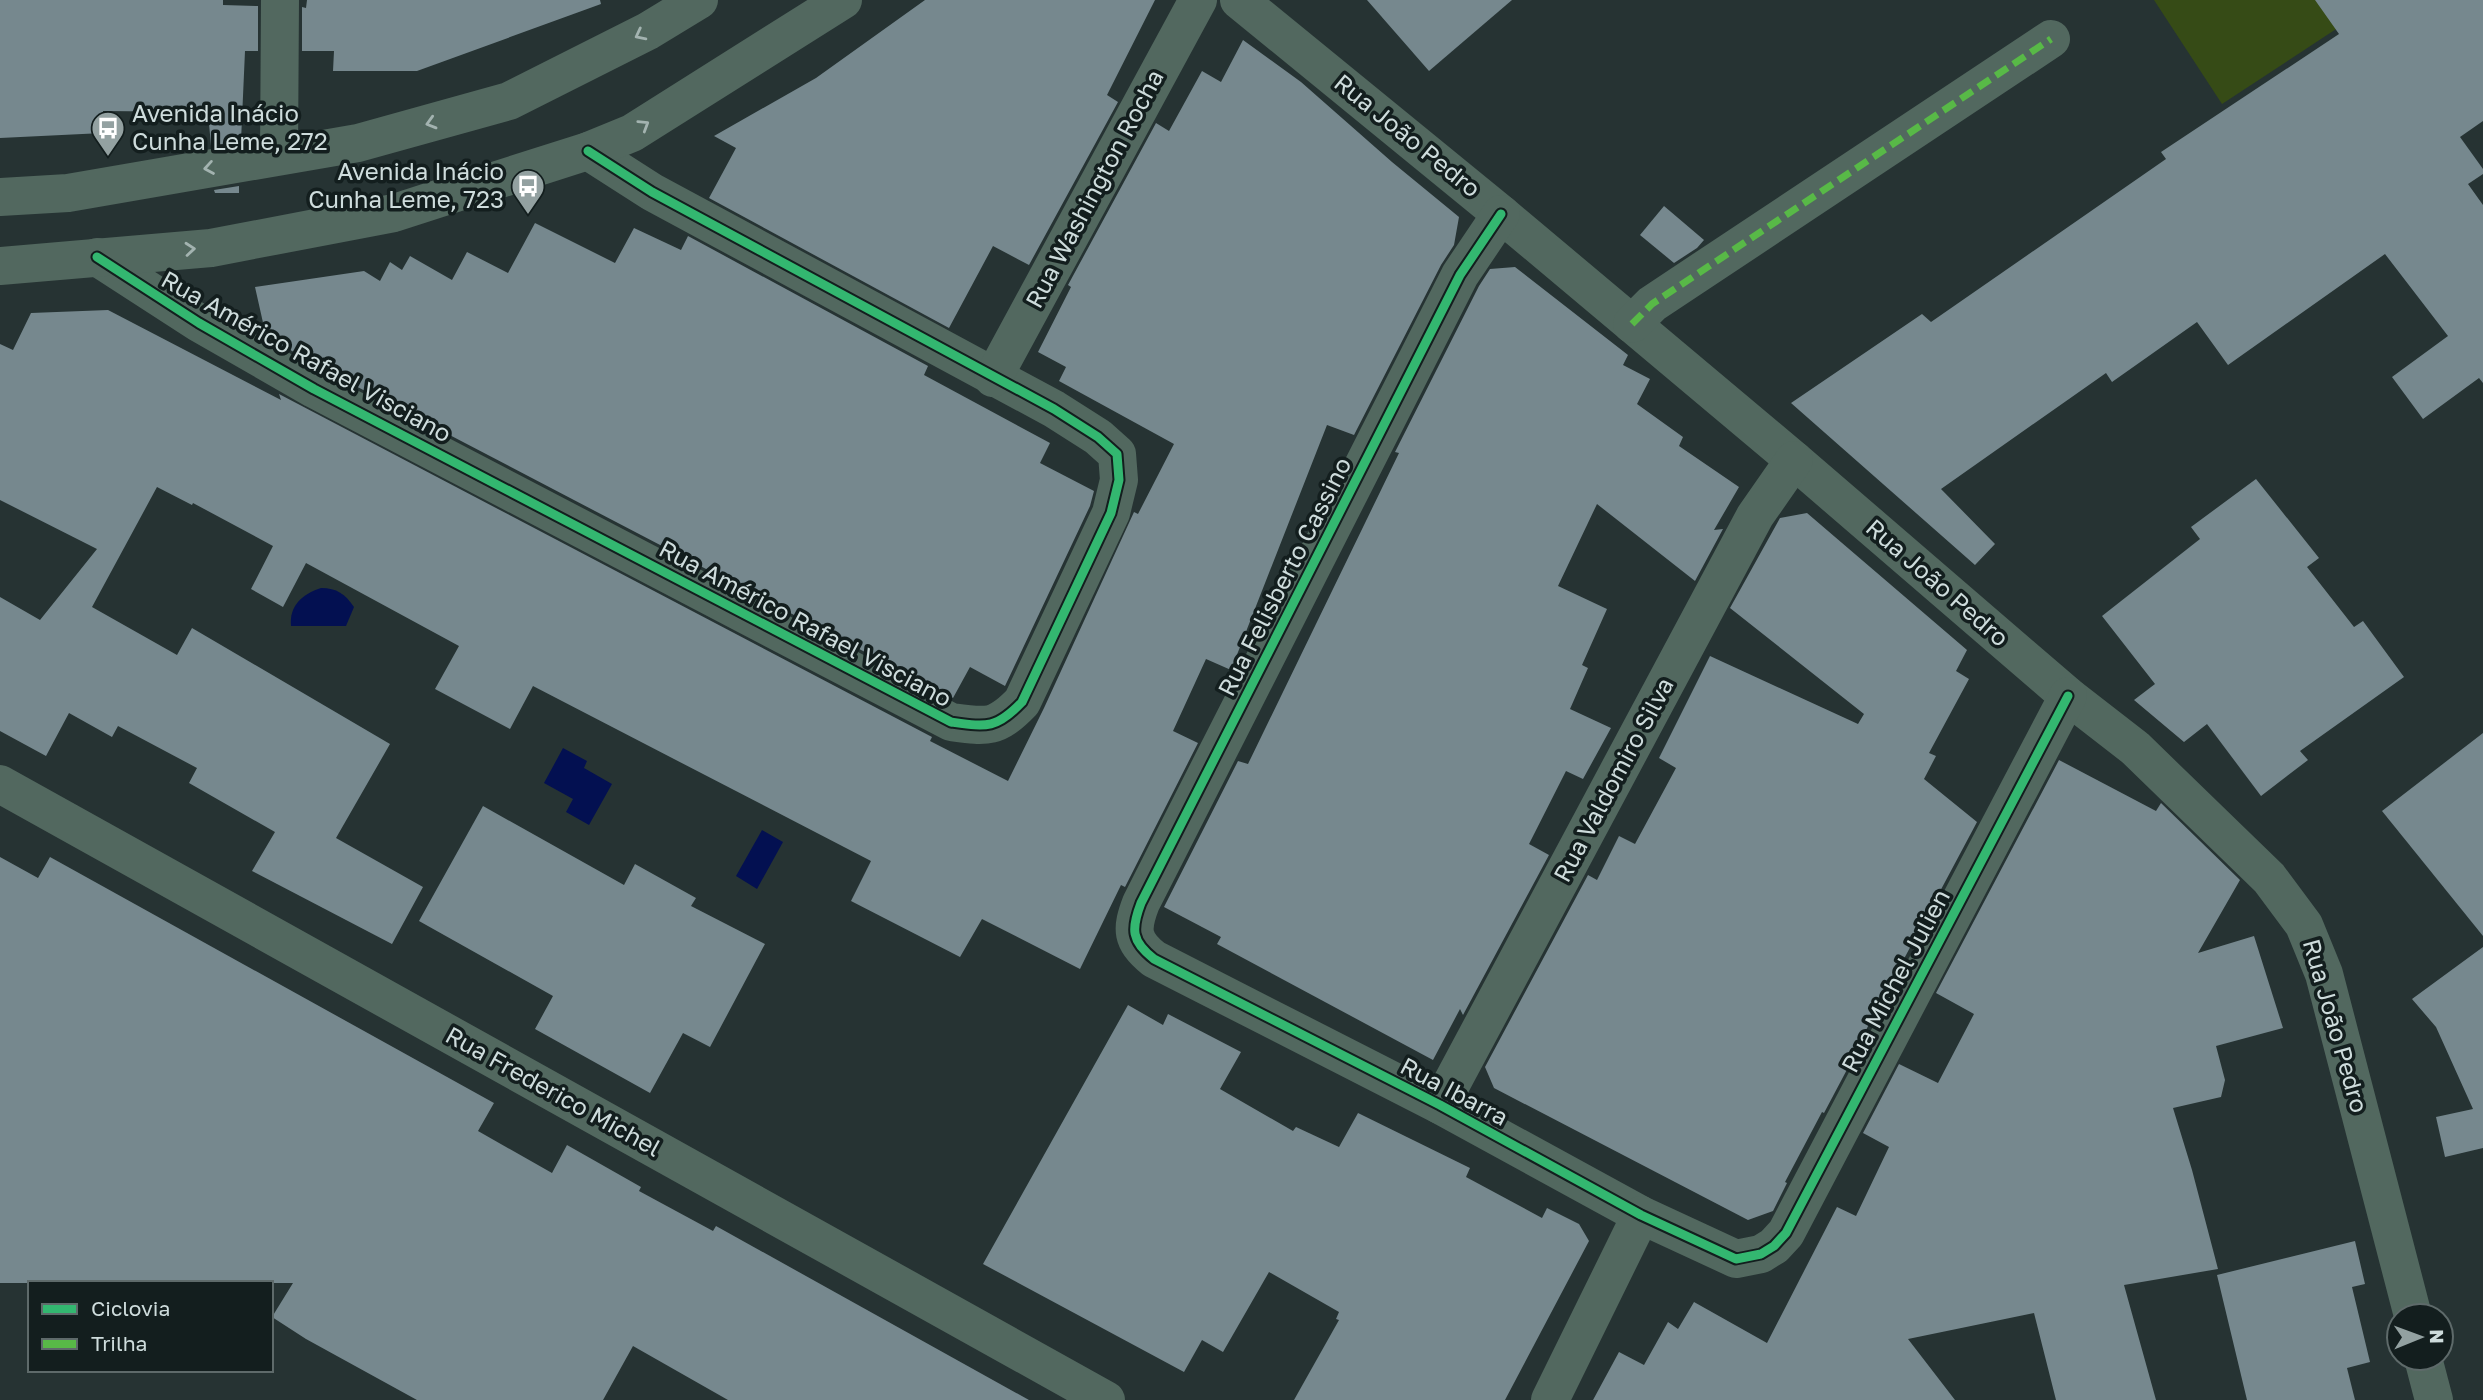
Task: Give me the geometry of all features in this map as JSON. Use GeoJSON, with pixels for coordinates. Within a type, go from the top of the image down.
{"type":"FeatureCollection","features":[{"type":"Feature","properties":{"kind":"street"},"geometry":{"type":"LineString","coordinates":[[279,156],[281,0]]}},
{"type":"Feature","properties":{"kind":"street"},"geometry":{"type":"LineString","coordinates":[[0,197],[68,193],[358,143],[509,101],[648,32],[699,0]]}},
{"type":"Feature","properties":{"kind":"street"},"geometry":{"type":"LineString","coordinates":[[0,266],[211,248],[394,213],[588,151],[632,133],[844,0]]}},
{"type":"Feature","properties":{"kind":"street","name":"Rua Washington Rocha"},"geometry":{"type":"LineString","coordinates":[[993,378],[1198,0]]}},
{"type":"Feature","properties":{"kind":"street","name":"Rua João Pedro"},"geometry":{"type":"LineString","coordinates":[[1239,0],[1501,214],[1794,460],[2068,696],[2135,748],[2269,878],[2304,925],[2324,974],[2409,1302]]}},
{"type":"Feature","properties":{"kind":"street"},"geometry":{"type":"LineString","coordinates":[[1632,324],[1652,304],[2051,38]]}},
{"type":"Feature","properties":{"kind":"street","name":"Rua Américo Rafael Visciano"},"geometry":{"type":"LineString","coordinates":[[97,257],[199,323],[314,389],[951,722],[980,726],[1004,721],[1022,702],[1111,513],[1119,480],[1117,453],[1098,437],[1054,410],[652,192],[588,151]]}},
{"type":"Feature","properties":{"kind":"street"},"geometry":{"type":"LineString","coordinates":[[0,176],[68,193]]}},
{"type":"Feature","properties":{"kind":"street","name":"Rua Felisberto Cassino"},"geometry":{"type":"LineString","coordinates":[[1154,959],[1143,951],[1136,939],[1133,924],[1141,903],[1460,275],[1501,214]]}},
{"type":"Feature","properties":{"kind":"street","name":"Rua Valdomiro Silva"},"geometry":{"type":"LineString","coordinates":[[1440,1105],[1755,516],[1794,460]]}},
{"type":"Feature","properties":{"kind":"street","name":"Rua Michel Julien"},"geometry":{"type":"LineString","coordinates":[[1736,1259],[1761,1254],[1774,1246],[1786,1233],[2068,696]]}},
{"type":"Feature","properties":{"kind":"street","name":"Rua Frederico Michel"},"geometry":{"type":"LineString","coordinates":[[0,784],[1105,1400]]}},
{"type":"Feature","properties":{"kind":"street","name":"Rua Ibarra"},"geometry":{"type":"LineString","coordinates":[[1154,959],[1440,1105],[1641,1215],[1736,1259]]}},
{"type":"Feature","properties":{"kind":"street"},"geometry":{"type":"LineString","coordinates":[[1550,1400],[1641,1215]]}},
{"type":"Feature","properties":{"kind":"street"},"geometry":{"type":"LineString","coordinates":[[2427,1372],[2434,1400]]}},
{"type":"Feature","properties":{"kind":"green space"},"geometry":{"type":"Polygon","coordinates":[[[2154,0],[2355,0],[2362,12],[2222,104],[2154,0]]]}},
{"type":"Feature","properties":{"kind":"shaded area"},"geometry":{"type":"Polygon","coordinates":[[[321,588],[340,593],[354,607],[346,626],[291,626],[292,612],[298,602],[321,588]]]}},
{"type":"Feature","properties":{"kind":"shaded area"},"geometry":{"type":"Polygon","coordinates":[[[563,748],[587,761],[584,768],[612,784],[589,825],[566,812],[573,799],[544,783],[563,748]]]}},
{"type":"Feature","properties":{"kind":"shaded area"},"geometry":{"type":"Polygon","coordinates":[[[762,830],[783,842],[757,889],[736,876],[762,830]]]}},
{"type":"Feature","properties":{"kind":"building"},"geometry":{"type":"Polygon","coordinates":[[[0,0],[223,0],[223,5],[258,6],[258,51],[245,51],[241,141],[211,146],[208,112],[103,111],[103,133],[0,138],[0,0]]]}},
{"type":"Feature","properties":{"kind":"building"},"geometry":{"type":"Polygon","coordinates":[[[307,0],[600,0],[601,4],[417,71],[333,71],[334,51],[302,51],[302,7],[306,8],[307,0]]]}},
{"type":"Feature","properties":{"kind":"building"},"geometry":{"type":"Polygon","coordinates":[[[925,0],[1155,0],[1107,95],[1118,102],[1029,265],[993,246],[949,328],[709,198],[736,148],[714,136],[816,78],[925,0]]]}},
{"type":"Feature","properties":{"kind":"building"},"geometry":{"type":"Polygon","coordinates":[[[1367,0],[1512,0],[1429,71],[1367,0]]]}},
{"type":"Feature","properties":{"kind":"building"},"geometry":{"type":"Polygon","coordinates":[[[2315,0],[2483,0],[2483,121],[2460,137],[2483,169],[2483,174],[2468,184],[2483,205],[2483,383],[2479,378],[2423,419],[2392,377],[2448,336],[2385,254],[2228,365],[2197,322],[2112,382],[2106,373],[1941,489],[1995,544],[1975,565],[1791,403],[1922,314],[1931,322],[2166,159],[2161,152],[2339,34],[2315,0]]]}},
{"type":"Feature","properties":{"kind":"building"},"geometry":{"type":"Polygon","coordinates":[[[1243,40],[1301,82],[1459,217],[1454,245],[1441,265],[1354,435],[1327,425],[1231,670],[1206,659],[1173,731],[1198,743],[1125,887],[1121,885],[1080,969],[982,919],[960,957],[851,901],[871,861],[533,686],[510,729],[435,689],[459,646],[306,563],[283,607],[251,589],[273,546],[157,487],[92,607],[177,655],[192,628],[390,744],[336,838],[423,887],[392,944],[252,871],[275,832],[189,783],[197,768],[118,726],[112,737],[69,713],[46,756],[0,731],[0,597],[40,620],[97,549],[0,500],[0,344],[13,350],[31,313],[108,310],[281,400],[279,394],[932,737],[930,741],[1008,781],[1134,512],[1138,514],[1174,444],[1059,381],[1066,367],[1038,352],[1071,287],[1068,285],[1156,123],[1169,131],[1202,71],[1221,82],[1243,40]]]}},
{"type":"Feature","properties":{"kind":"building"},"geometry":{"type":"Polygon","coordinates":[[[239,186],[239,193],[215,193],[214,190],[239,186]]]}},
{"type":"Feature","properties":{"kind":"building"},"geometry":{"type":"Polygon","coordinates":[[[1664,206],[1704,240],[1674,263],[1640,235],[1664,206]]]}},
{"type":"Feature","properties":{"kind":"building"},"geometry":{"type":"Polygon","coordinates":[[[535,223],[615,263],[634,228],[681,250],[688,236],[928,366],[924,375],[1050,443],[1040,463],[1094,491],[1090,506],[1005,686],[970,667],[953,698],[325,370],[266,336],[255,287],[364,271],[380,281],[390,262],[402,270],[410,256],[452,280],[467,252],[508,273],[535,223]]]}},
{"type":"Feature","properties":{"kind":"building"},"geometry":{"type":"Polygon","coordinates":[[[1515,267],[1628,355],[1623,365],[1650,379],[1637,404],[1683,437],[1679,446],[1739,487],[1714,530],[1723,529],[1695,581],[1597,504],[1558,586],[1607,609],[1582,665],[1588,668],[1570,709],[1611,728],[1583,779],[1566,771],[1529,844],[1549,855],[1463,1015],[1460,1009],[1433,1060],[1217,944],[1221,937],[1164,907],[1238,761],[1248,764],[1399,453],[1395,452],[1479,286],[1490,269],[1515,267]]]}},
{"type":"Feature","properties":{"kind":"building"},"geometry":{"type":"Polygon","coordinates":[[[2256,479],[2319,558],[2307,567],[2354,627],[2363,621],[2404,677],[2300,751],[2308,760],[2261,796],[2207,724],[2184,742],[2134,700],[2155,684],[2102,616],[2200,539],[2191,527],[2256,479]]]}},
{"type":"Feature","properties":{"kind":"building"},"geometry":{"type":"Polygon","coordinates":[[[1807,513],[1967,650],[1956,671],[1969,679],[1929,753],[1936,756],[1924,779],[1977,822],[1785,1182],[1787,1183],[1773,1211],[1748,1220],[1494,1088],[1485,1067],[1588,875],[1597,880],[1619,836],[1635,844],[1676,768],[1659,758],[1710,656],[1858,724],[1864,714],[1730,608],[1780,518],[1807,513]]]}},
{"type":"Feature","properties":{"kind":"building"},"geometry":{"type":"Polygon","coordinates":[[[2483,733],[2483,936],[2382,811],[2483,733]]]}},
{"type":"Feature","properties":{"kind":"building"},"geometry":{"type":"Polygon","coordinates":[[[2059,760],[2156,811],[2161,803],[2240,880],[2198,953],[2254,936],[2283,1028],[2216,1046],[2225,1080],[2221,1097],[2173,1108],[2218,1269],[2124,1285],[2156,1400],[2056,1400],[2034,1313],[1908,1339],[1955,1400],[1593,1400],[1619,1352],[1644,1365],[1668,1322],[1678,1329],[1694,1302],[1767,1343],[1837,1207],[1856,1216],[1889,1147],[1863,1133],[1899,1064],[1938,1083],[1974,1014],[1936,993],[2059,760]]]}},
{"type":"Feature","properties":{"kind":"building"},"geometry":{"type":"Polygon","coordinates":[[[483,806],[624,885],[635,864],[696,898],[691,906],[765,944],[710,1047],[683,1033],[650,1093],[535,1029],[553,996],[419,921],[483,806]]]}},
{"type":"Feature","properties":{"kind":"building"},"geometry":{"type":"Polygon","coordinates":[[[0,857],[38,878],[50,857],[494,1103],[478,1131],[552,1173],[567,1145],[641,1187],[639,1191],[713,1231],[716,1226],[1029,1400],[728,1400],[633,1346],[603,1400],[417,1400],[306,1339],[273,1318],[293,1283],[0,1283],[0,857]]]}},
{"type":"Feature","properties":{"kind":"building"},"geometry":{"type":"Polygon","coordinates":[[[2483,947],[2483,1148],[2445,1157],[2436,1117],[2473,1109],[2436,1027],[2412,999],[2483,947]]]}},
{"type":"Feature","properties":{"kind":"building"},"geometry":{"type":"Polygon","coordinates":[[[1128,1005],[1163,1025],[1168,1014],[1241,1052],[1220,1089],[1293,1131],[1296,1127],[1339,1147],[1358,1113],[1470,1168],[1466,1177],[1542,1218],[1547,1208],[1579,1224],[1589,1241],[1505,1400],[1294,1400],[1339,1320],[1336,1319],[1339,1312],[1269,1272],[1223,1352],[1202,1340],[1184,1372],[983,1264],[1128,1005]]]}},
{"type":"Feature","properties":{"kind":"building"},"geometry":{"type":"Polygon","coordinates":[[[2355,1241],[2365,1284],[2352,1287],[2370,1362],[2347,1368],[2355,1400],[2247,1400],[2217,1275],[2355,1241]]]}},
{"type":"Feature","properties":{"kind":"marked path"},"geometry":{"type":"LineString","coordinates":[[1632,324],[1652,304],[2051,39]]}},
{"type":"Feature","properties":{"kind":"cycle path"},"geometry":{"type":"LineString","coordinates":[[97,257],[199,323],[314,389],[951,722],[982,725],[998,722],[1005,717],[1022,702],[1111,513],[1119,480],[1117,454],[1098,437],[1054,409],[652,192],[588,151]]}},
{"type":"Feature","properties":{"kind":"cycle path"},"geometry":{"type":"LineString","coordinates":[[1501,214],[1460,275],[1141,903],[1135,934],[1141,946],[1154,959],[1440,1105],[1641,1215],[1736,1259],[1761,1254],[1774,1246],[1786,1233],[2068,696]]}},
{"type":"Feature","properties":{"kind":"place","name":"Avenida Inácio Cunha Leme, 272"},"geometry":{"type":"Point","coordinates":[108,158]}},
{"type":"Feature","properties":{"kind":"place","name":"Avenida Inácio Cunha Leme, 723"},"geometry":{"type":"Point","coordinates":[528,216]}}]}
